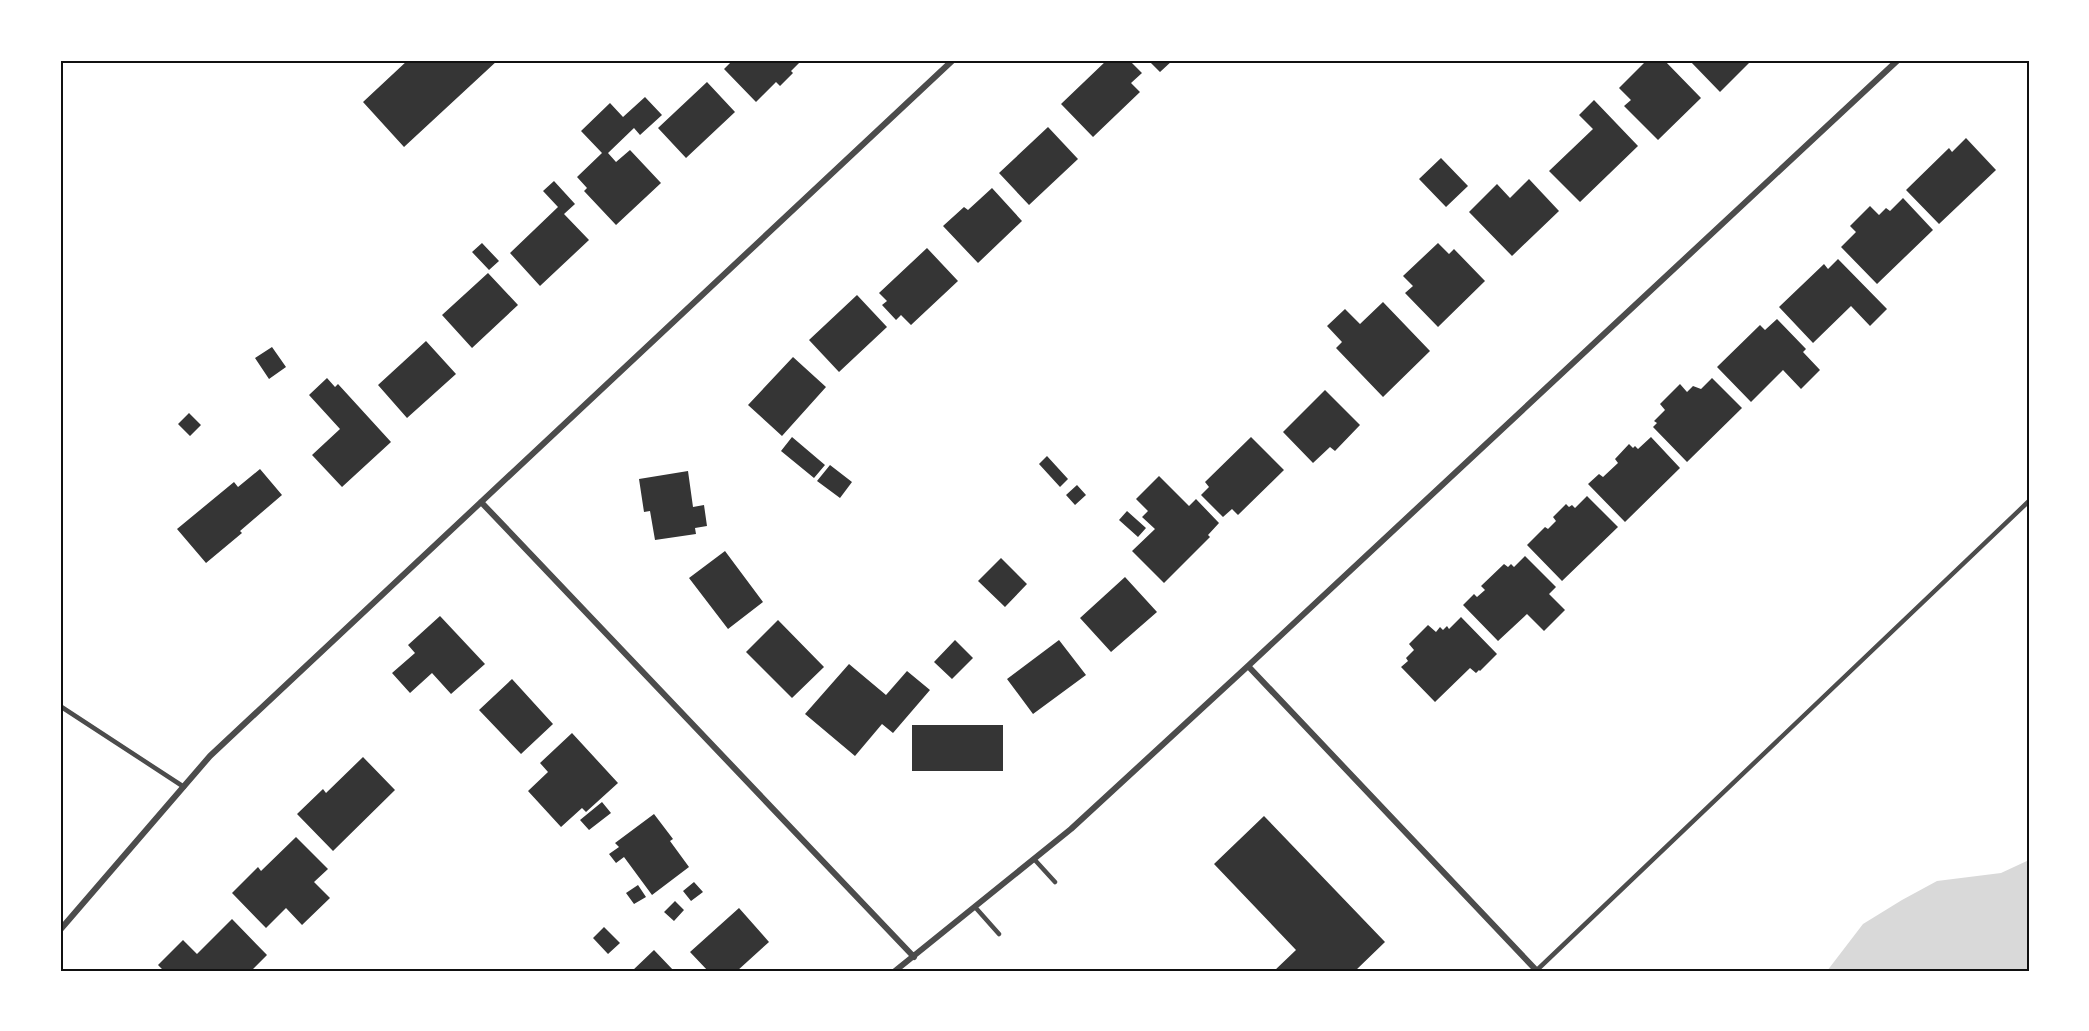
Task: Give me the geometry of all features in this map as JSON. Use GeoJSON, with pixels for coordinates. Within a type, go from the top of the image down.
{"type":"FeatureCollection","features":[{"type":"Feature","properties":{"kind":"street"},"geometry":{"type":"LineString","coordinates":[[60,930],[210,756],[952,60]]}},
{"type":"Feature","properties":{"kind":"street"},"geometry":{"type":"LineString","coordinates":[[895,971],[1071,829],[1898,60]]}},
{"type":"Feature","properties":{"kind":"street"},"geometry":{"type":"LineString","coordinates":[[481,502],[914,957]]}},
{"type":"Feature","properties":{"kind":"street"},"geometry":{"type":"LineString","coordinates":[[1248,666],[1537,971]]}},
{"type":"Feature","properties":{"kind":"lane"},"geometry":{"type":"LineString","coordinates":[[1537,971],[2029,501]]}},
{"type":"Feature","properties":{"kind":"lane"},"geometry":{"type":"LineString","coordinates":[[60,706],[184,787]]}},
{"type":"Feature","properties":{"kind":"lane"},"geometry":{"type":"LineString","coordinates":[[1034,859],[1055,882]]}},
{"type":"Feature","properties":{"kind":"lane"},"geometry":{"type":"LineString","coordinates":[[975,908],[999,934]]}},
{"type":"Feature","properties":{"kind":"shaded area"},"geometry":{"type":"Polygon","coordinates":[[[2029,860],[2029,971],[1827,971],[1863,924],[1902,900],[1937,881],[2001,873],[2029,860]]]}},
{"type":"Feature","properties":{"kind":"building"},"geometry":{"type":"Polygon","coordinates":[[[408,60],[498,60],[404,147],[363,102],[408,60]]]}},
{"type":"Feature","properties":{"kind":"building"},"geometry":{"type":"Polygon","coordinates":[[[733,60],[802,60],[780,86],[776,82],[756,102],[724,69],[733,60]]]}},
{"type":"Feature","properties":{"kind":"building"},"geometry":{"type":"Polygon","coordinates":[[[1107,60],[1111,62],[1129,60],[1142,73],[1131,83],[1140,92],[1093,137],[1061,104],[1107,60]]]}},
{"type":"Feature","properties":{"kind":"building"},"geometry":{"type":"Polygon","coordinates":[[[1148,60],[1173,60],[1160,72],[1148,60]]]}},
{"type":"Feature","properties":{"kind":"building"},"geometry":{"type":"Polygon","coordinates":[[[1647,60],[1664,60],[1701,98],[1658,140],[1624,106],[1631,100],[1619,88],[1647,60]]]}},
{"type":"Feature","properties":{"kind":"building"},"geometry":{"type":"Polygon","coordinates":[[[1689,60],[1752,60],[1720,92],[1689,60]]]}},
{"type":"Feature","properties":{"kind":"building"},"geometry":{"type":"Polygon","coordinates":[[[707,82],[735,112],[686,158],[658,128],[707,82]]]}},
{"type":"Feature","properties":{"kind":"building"},"geometry":{"type":"Polygon","coordinates":[[[645,97],[662,115],[640,135],[634,128],[608,153],[616,162],[630,150],[661,183],[616,225],[584,191],[587,188],[577,177],[602,153],[581,131],[610,103],[623,117],[645,97]]]}},
{"type":"Feature","properties":{"kind":"building"},"geometry":{"type":"Polygon","coordinates":[[[1594,100],[1638,146],[1580,202],[1549,171],[1593,129],[1579,115],[1594,100]]]}},
{"type":"Feature","properties":{"kind":"building"},"geometry":{"type":"Polygon","coordinates":[[[1048,127],[1078,159],[1029,205],[999,173],[1048,127]]]}},
{"type":"Feature","properties":{"kind":"building"},"geometry":{"type":"Polygon","coordinates":[[[1966,138],[1996,170],[1939,224],[1906,190],[1949,148],[1952,152],[1966,138]]]}},
{"type":"Feature","properties":{"kind":"building"},"geometry":{"type":"Polygon","coordinates":[[[1441,158],[1468,186],[1446,207],[1419,179],[1441,158]]]}},
{"type":"Feature","properties":{"kind":"building"},"geometry":{"type":"Polygon","coordinates":[[[1529,179],[1559,211],[1512,256],[1469,212],[1497,184],[1510,198],[1529,179]]]}},
{"type":"Feature","properties":{"kind":"building"},"geometry":{"type":"Polygon","coordinates":[[[554,181],[575,204],[564,214],[589,240],[540,286],[510,253],[558,207],[543,191],[554,181]]]}},
{"type":"Feature","properties":{"kind":"building"},"geometry":{"type":"Polygon","coordinates":[[[992,188],[1022,221],[978,263],[943,226],[964,207],[968,210],[992,188]]]}},
{"type":"Feature","properties":{"kind":"building"},"geometry":{"type":"Polygon","coordinates":[[[1903,198],[1933,230],[1877,284],[1841,247],[1856,232],[1850,226],[1870,206],[1879,215],[1886,208],[1890,211],[1903,198]]]}},
{"type":"Feature","properties":{"kind":"building"},"geometry":{"type":"Polygon","coordinates":[[[482,243],[499,261],[489,270],[472,252],[482,243]]]}},
{"type":"Feature","properties":{"kind":"building"},"geometry":{"type":"Polygon","coordinates":[[[1438,243],[1449,254],[1454,249],[1485,281],[1438,327],[1405,293],[1413,286],[1403,276],[1438,243]]]}},
{"type":"Feature","properties":{"kind":"building"},"geometry":{"type":"Polygon","coordinates":[[[927,248],[958,281],[911,325],[901,315],[896,320],[882,305],[887,301],[879,293],[927,248]]]}},
{"type":"Feature","properties":{"kind":"building"},"geometry":{"type":"Polygon","coordinates":[[[1838,259],[1887,309],[1870,326],[1851,306],[1813,343],[1779,307],[1824,264],[1828,269],[1838,259]]]}},
{"type":"Feature","properties":{"kind":"building"},"geometry":{"type":"Polygon","coordinates":[[[488,273],[518,305],[472,348],[442,315],[488,273]]]}},
{"type":"Feature","properties":{"kind":"building"},"geometry":{"type":"Polygon","coordinates":[[[857,295],[887,327],[839,372],[809,340],[857,295]]]}},
{"type":"Feature","properties":{"kind":"building"},"geometry":{"type":"Polygon","coordinates":[[[1383,302],[1430,351],[1383,397],[1336,348],[1342,342],[1327,326],[1345,309],[1360,324],[1383,302]]]}},
{"type":"Feature","properties":{"kind":"building"},"geometry":{"type":"Polygon","coordinates":[[[1777,319],[1806,349],[1803,352],[1820,370],[1801,389],[1783,370],[1751,402],[1717,367],[1760,325],[1765,330],[1777,319]]]}},
{"type":"Feature","properties":{"kind":"building"},"geometry":{"type":"Polygon","coordinates":[[[426,341],[456,374],[407,418],[378,385],[426,341]]]}},
{"type":"Feature","properties":{"kind":"building"},"geometry":{"type":"Polygon","coordinates":[[[272,347],[286,367],[269,379],[255,358],[272,347]]]}},
{"type":"Feature","properties":{"kind":"building"},"geometry":{"type":"Polygon","coordinates":[[[793,357],[826,387],[782,436],[748,405],[793,357]]]}},
{"type":"Feature","properties":{"kind":"building"},"geometry":{"type":"Polygon","coordinates":[[[327,378],[335,387],[338,384],[391,442],[342,487],[312,455],[340,429],[309,395],[327,378]]]}},
{"type":"Feature","properties":{"kind":"building"},"geometry":{"type":"Polygon","coordinates":[[[1712,378],[1742,408],[1687,462],[1653,427],[1657,423],[1654,421],[1665,410],[1660,404],[1680,384],[1687,392],[1693,386],[1701,389],[1712,378]]]}},
{"type":"Feature","properties":{"kind":"building"},"geometry":{"type":"Polygon","coordinates":[[[1325,390],[1360,425],[1335,451],[1330,447],[1313,463],[1283,432],[1325,390]]]}},
{"type":"Feature","properties":{"kind":"building"},"geometry":{"type":"Polygon","coordinates":[[[189,413],[201,425],[190,436],[178,424],[189,413]]]}},
{"type":"Feature","properties":{"kind":"building"},"geometry":{"type":"Polygon","coordinates":[[[792,437],[825,465],[814,478],[781,451],[792,437]]]}},
{"type":"Feature","properties":{"kind":"building"},"geometry":{"type":"Polygon","coordinates":[[[1251,437],[1284,470],[1238,515],[1232,509],[1223,517],[1201,495],[1209,487],[1205,482],[1251,437]]]}},
{"type":"Feature","properties":{"kind":"building"},"geometry":{"type":"Polygon","coordinates":[[[1651,437],[1680,468],[1625,522],[1588,484],[1599,474],[1603,477],[1618,463],[1615,459],[1629,444],[1638,449],[1651,437]]]}},
{"type":"Feature","properties":{"kind":"building"},"geometry":{"type":"Polygon","coordinates":[[[1047,456],[1068,479],[1060,487],[1039,464],[1047,456]]]}},
{"type":"Feature","properties":{"kind":"building"},"geometry":{"type":"Polygon","coordinates":[[[830,465],[852,482],[840,498],[817,481],[830,465]]]}},
{"type":"Feature","properties":{"kind":"building"},"geometry":{"type":"Polygon","coordinates":[[[260,469],[282,495],[206,563],[177,529],[234,482],[238,487],[260,469]]]}},
{"type":"Feature","properties":{"kind":"building"},"geometry":{"type":"Polygon","coordinates":[[[688,471],[693,507],[704,505],[707,526],[695,528],[696,534],[655,540],[650,511],[644,512],[639,479],[688,471]]]}},
{"type":"Feature","properties":{"kind":"building"},"geometry":{"type":"Polygon","coordinates":[[[1159,476],[1189,506],[1196,499],[1219,523],[1208,535],[1210,537],[1164,583],[1132,551],[1155,529],[1142,517],[1148,511],[1136,499],[1159,476]]]}},
{"type":"Feature","properties":{"kind":"building"},"geometry":{"type":"Polygon","coordinates":[[[1077,485],[1086,495],[1075,505],[1066,495],[1077,485]]]}},
{"type":"Feature","properties":{"kind":"building"},"geometry":{"type":"Polygon","coordinates":[[[1587,496],[1618,527],[1562,581],[1527,545],[1545,527],[1548,529],[1556,521],[1553,517],[1566,504],[1575,508],[1587,496]]]}},
{"type":"Feature","properties":{"kind":"building"},"geometry":{"type":"Polygon","coordinates":[[[1127,511],[1146,528],[1138,537],[1119,520],[1127,511]]]}},
{"type":"Feature","properties":{"kind":"building"},"geometry":{"type":"Polygon","coordinates":[[[725,551],[763,602],[728,629],[689,578],[725,551]]]}},
{"type":"Feature","properties":{"kind":"building"},"geometry":{"type":"Polygon","coordinates":[[[1525,556],[1556,587],[1549,594],[1565,610],[1544,631],[1527,614],[1498,641],[1463,605],[1474,594],[1477,597],[1485,590],[1481,586],[1504,564],[1508,567],[1511,564],[1514,567],[1525,556]]]}},
{"type":"Feature","properties":{"kind":"building"},"geometry":{"type":"Polygon","coordinates":[[[1001,558],[1027,584],[1005,607],[978,581],[1001,558]]]}},
{"type":"Feature","properties":{"kind":"building"},"geometry":{"type":"Polygon","coordinates":[[[1125,577],[1157,612],[1111,652],[1080,618],[1125,577]]]}},
{"type":"Feature","properties":{"kind":"building"},"geometry":{"type":"Polygon","coordinates":[[[440,616],[485,664],[451,694],[432,673],[410,693],[392,673],[415,653],[408,645],[440,616]]]}},
{"type":"Feature","properties":{"kind":"building"},"geometry":{"type":"Polygon","coordinates":[[[1461,617],[1497,654],[1480,671],[1476,673],[1470,668],[1435,702],[1401,667],[1408,661],[1406,658],[1414,650],[1409,644],[1428,625],[1436,632],[1440,627],[1443,630],[1447,626],[1449,629],[1461,617]]]}},
{"type":"Feature","properties":{"kind":"building"},"geometry":{"type":"Polygon","coordinates":[[[778,620],[824,667],[792,698],[746,652],[778,620]]]}},
{"type":"Feature","properties":{"kind":"building"},"geometry":{"type":"Polygon","coordinates":[[[955,640],[973,658],[952,679],[934,662],[955,640]]]}},
{"type":"Feature","properties":{"kind":"building"},"geometry":{"type":"Polygon","coordinates":[[[1059,640],[1086,675],[1033,714],[1007,679],[1059,640]]]}},
{"type":"Feature","properties":{"kind":"building"},"geometry":{"type":"Polygon","coordinates":[[[849,664],[886,695],[907,671],[930,690],[893,733],[882,724],[855,756],[805,714],[849,664]]]}},
{"type":"Feature","properties":{"kind":"building"},"geometry":{"type":"Polygon","coordinates":[[[512,679],[553,724],[521,754],[479,710],[512,679]]]}},
{"type":"Feature","properties":{"kind":"building"},"geometry":{"type":"Polygon","coordinates":[[[912,725],[1003,725],[1003,771],[912,771],[912,725]]]}},
{"type":"Feature","properties":{"kind":"building"},"geometry":{"type":"Polygon","coordinates":[[[572,733],[618,783],[586,812],[582,808],[561,827],[528,791],[548,772],[540,763],[572,733]]]}},
{"type":"Feature","properties":{"kind":"building"},"geometry":{"type":"Polygon","coordinates":[[[363,757],[395,790],[333,851],[297,814],[323,789],[326,793],[363,757]]]}},
{"type":"Feature","properties":{"kind":"building"},"geometry":{"type":"Polygon","coordinates":[[[602,802],[611,813],[589,830],[580,820],[602,802]]]}},
{"type":"Feature","properties":{"kind":"building"},"geometry":{"type":"Polygon","coordinates":[[[654,814],[673,839],[670,841],[689,867],[652,895],[624,857],[616,863],[609,854],[619,847],[615,843],[654,814]]]}},
{"type":"Feature","properties":{"kind":"building"},"geometry":{"type":"Polygon","coordinates":[[[1264,816],[1385,942],[1355,971],[1274,971],[1296,950],[1214,864],[1264,816]]]}},
{"type":"Feature","properties":{"kind":"building"},"geometry":{"type":"Polygon","coordinates":[[[296,837],[328,869],[314,882],[330,898],[302,925],[286,908],[266,928],[232,893],[258,867],[261,871],[296,837]]]}},
{"type":"Feature","properties":{"kind":"building"},"geometry":{"type":"Polygon","coordinates":[[[694,882],[703,892],[691,901],[683,891],[694,882]]]}},
{"type":"Feature","properties":{"kind":"building"},"geometry":{"type":"Polygon","coordinates":[[[638,885],[646,897],[634,904],[626,893],[638,885]]]}},
{"type":"Feature","properties":{"kind":"building"},"geometry":{"type":"Polygon","coordinates":[[[675,901],[684,910],[674,921],[664,912],[675,901]]]}},
{"type":"Feature","properties":{"kind":"building"},"geometry":{"type":"Polygon","coordinates":[[[739,908],[769,942],[737,971],[708,971],[690,952],[739,908]]]}},
{"type":"Feature","properties":{"kind":"building"},"geometry":{"type":"Polygon","coordinates":[[[232,919],[267,955],[251,971],[164,971],[158,965],[183,940],[197,954],[232,919]]]}},
{"type":"Feature","properties":{"kind":"building"},"geometry":{"type":"Polygon","coordinates":[[[604,927],[620,943],[608,954],[593,938],[604,927]]]}},
{"type":"Feature","properties":{"kind":"building"},"geometry":{"type":"Polygon","coordinates":[[[654,950],[674,971],[632,971],[654,950]]]}}]}
